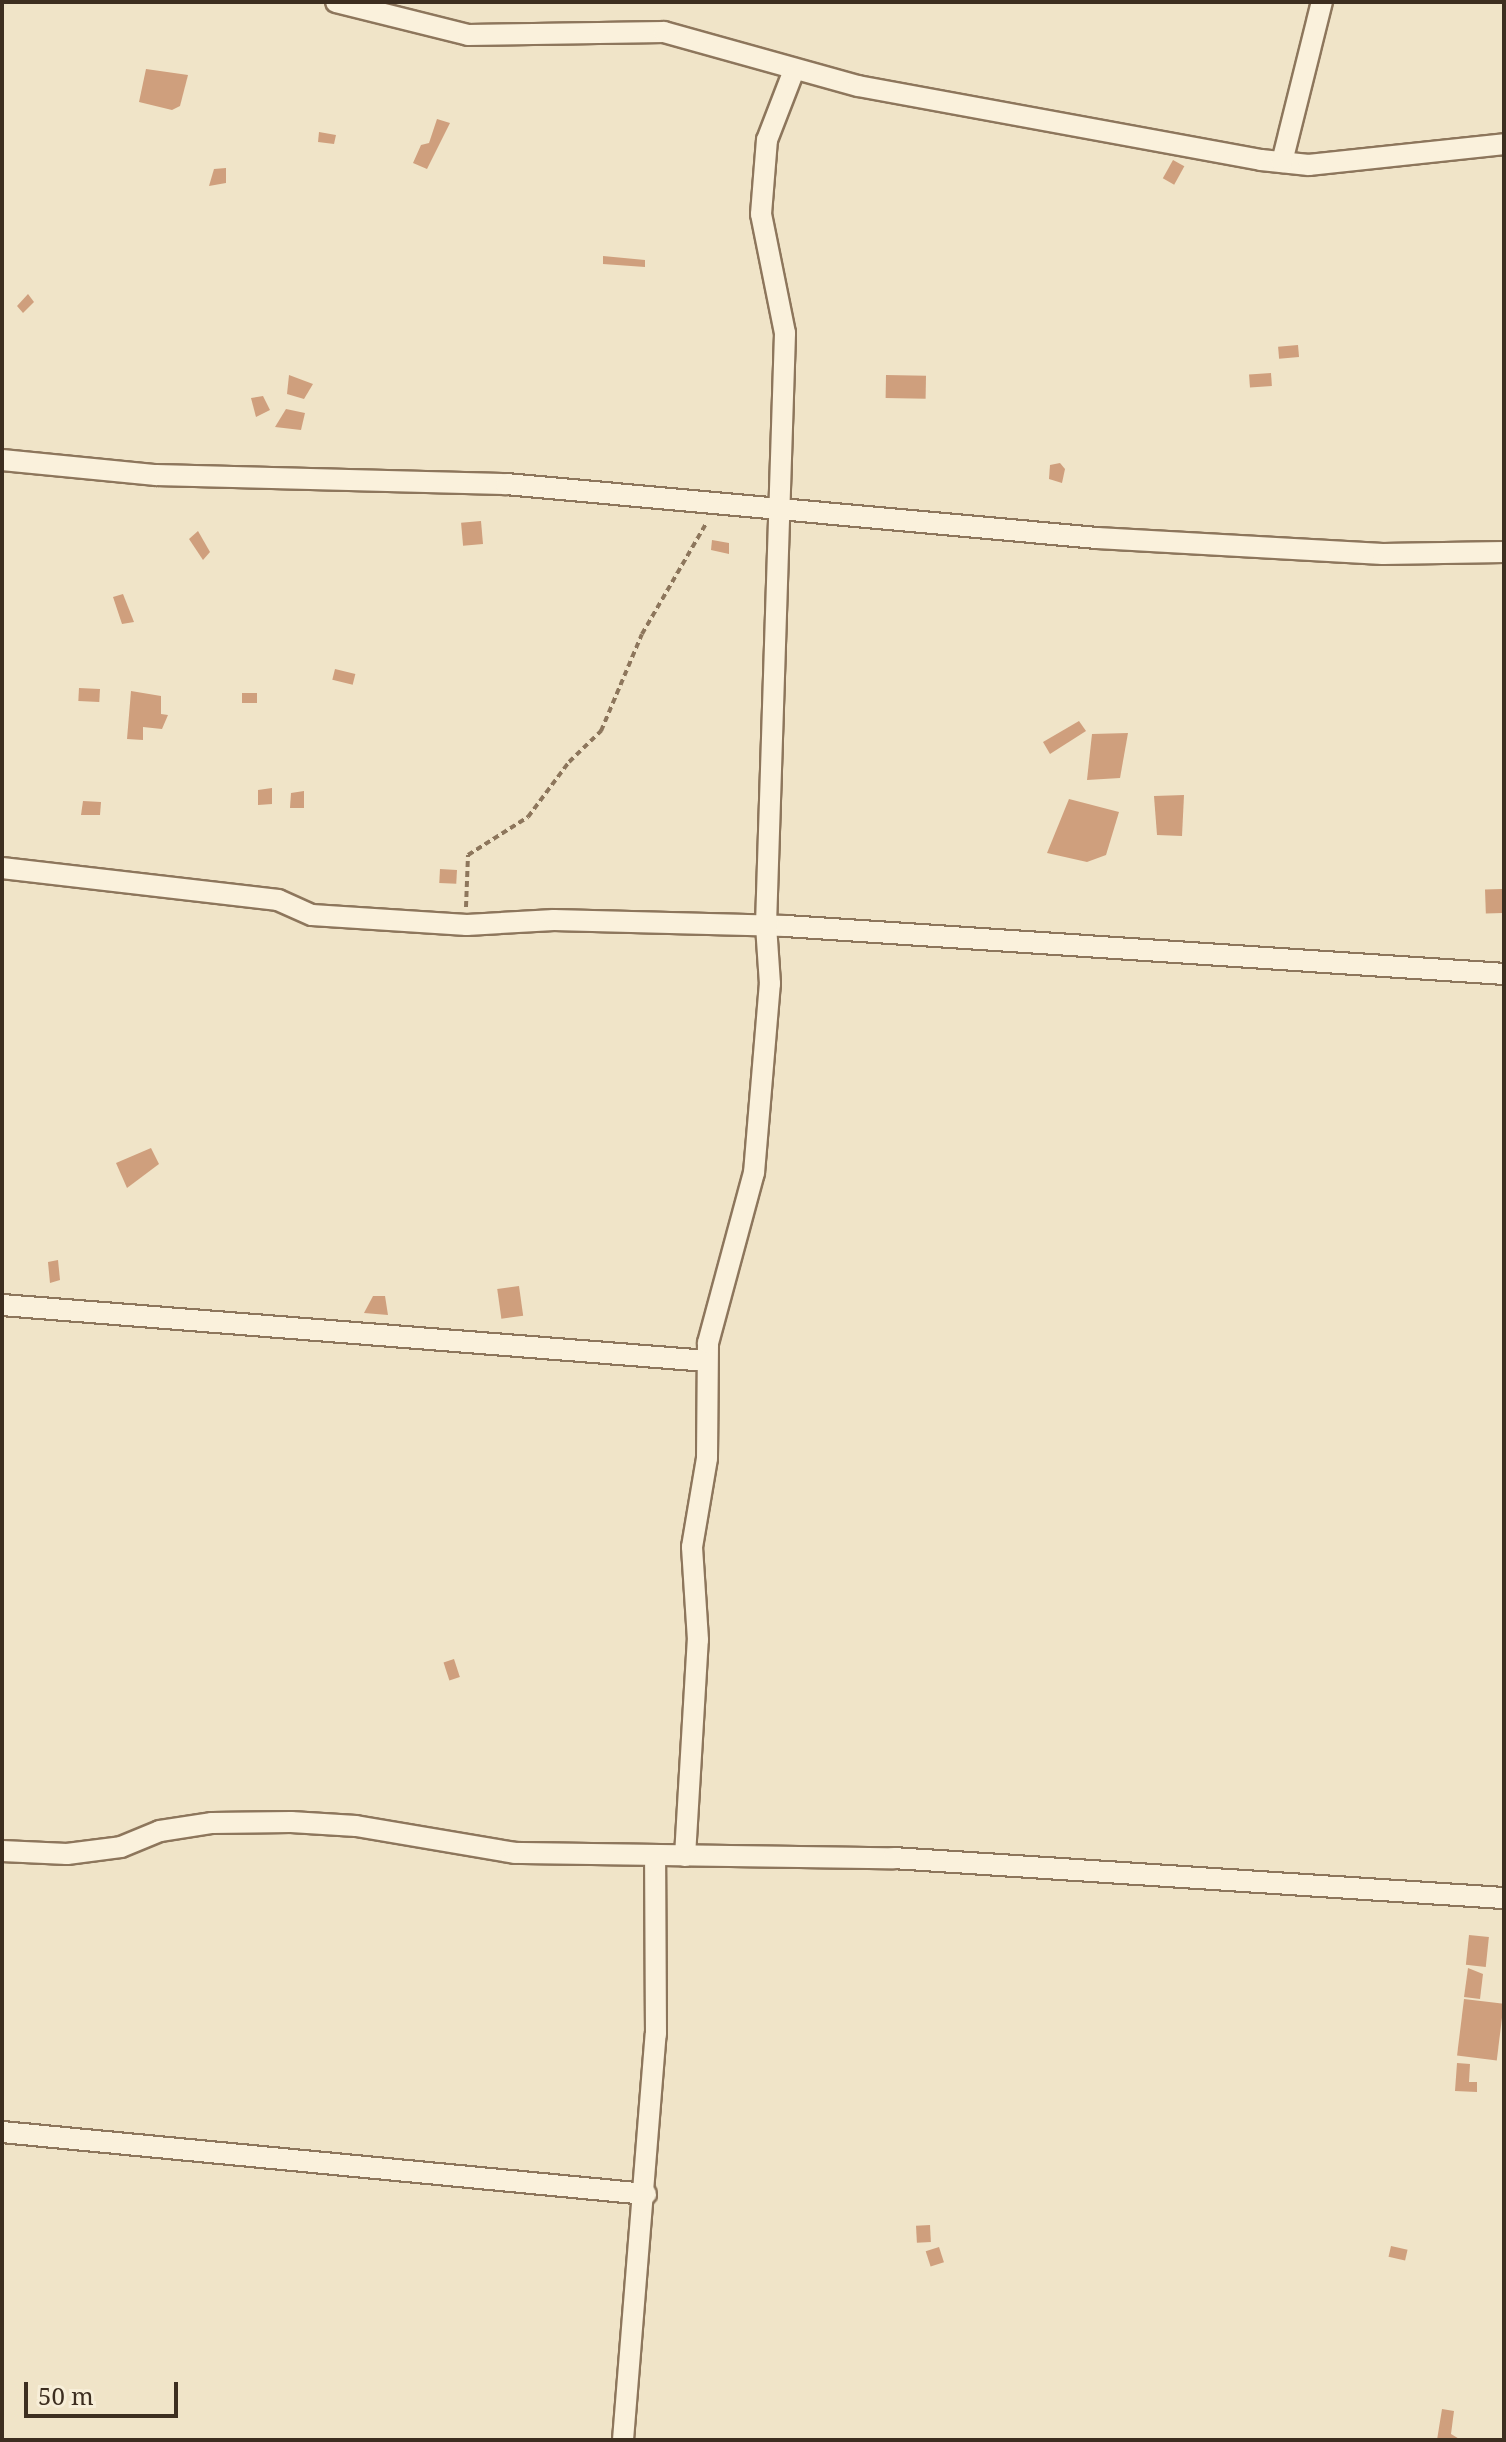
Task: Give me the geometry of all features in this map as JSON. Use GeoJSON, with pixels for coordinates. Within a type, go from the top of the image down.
{"type":"FeatureCollection","features":[{"type":"Feature","properties":{"kind":"street"},"geometry":{"type":"LineString","coordinates":[[336,2],[468,35],[664,32],[794,70],[1097,133],[1282,162],[1347,162],[1504,144]]}},
{"type":"Feature","properties":{"kind":"street"},"geometry":{"type":"LineString","coordinates":[[1282,162],[1322,2]]}},
{"type":"Feature","properties":{"kind":"street"},"geometry":{"type":"LineString","coordinates":[[685,1856],[698,1640],[692,1547],[707,1458],[707,1361],[754,1173],[770,984],[766,925],[778,662],[777,506],[785,333],[761,214],[767,140],[794,70]]}},
{"type":"Feature","properties":{"kind":"street"},"geometry":{"type":"LineString","coordinates":[[2,460],[156,475],[506,484],[713,500],[1097,538],[1383,554],[1504,552]]}},
{"type":"Feature","properties":{"kind":"street"},"geometry":{"type":"LineString","coordinates":[[2,868],[278,900],[312,915],[467,925],[568,920],[766,925],[1504,974]]}},
{"type":"Feature","properties":{"kind":"street"},"geometry":{"type":"LineString","coordinates":[[2,1305],[707,1361]]}},
{"type":"Feature","properties":{"kind":"street"},"geometry":{"type":"LineString","coordinates":[[2,1851],[67,1854],[121,1847],[160,1831],[212,1823],[291,1822],[356,1826],[471,1849],[655,1857],[893,1858],[1504,1898]]}},
{"type":"Feature","properties":{"kind":"street"},"geometry":{"type":"LineString","coordinates":[[623,2440],[646,2194],[656,2034],[655,1857]]}},
{"type":"Feature","properties":{"kind":"street"},"geometry":{"type":"LineString","coordinates":[[2,2132],[646,2194]]}},
{"type":"Feature","properties":{"kind":"path"},"geometry":{"type":"LineString","coordinates":[[467,925],[468,855],[528,817],[569,762],[601,731],[642,634],[698,543],[713,500]]}},
{"type":"Feature","properties":{"kind":"building"},"geometry":{"type":"Polygon","coordinates":[[[146,69],[188,75],[180,106],[172,110],[139,102],[146,69]]]}},
{"type":"Feature","properties":{"kind":"building"},"geometry":{"type":"Polygon","coordinates":[[[437,119],[450,123],[427,169],[413,163],[421,145],[429,143],[437,119]]]}},
{"type":"Feature","properties":{"kind":"building"},"geometry":{"type":"Polygon","coordinates":[[[319,132],[336,135],[334,144],[318,142],[319,132]]]}},
{"type":"Feature","properties":{"kind":"building"},"geometry":{"type":"Polygon","coordinates":[[[1173,160],[1184,166],[1174,185],[1163,178],[1173,160]]]}},
{"type":"Feature","properties":{"kind":"building"},"geometry":{"type":"Polygon","coordinates":[[[226,168],[226,183],[209,186],[214,169],[226,168]]]}},
{"type":"Feature","properties":{"kind":"building"},"geometry":{"type":"Polygon","coordinates":[[[603,256],[645,260],[645,267],[603,264],[603,256]]]}},
{"type":"Feature","properties":{"kind":"building"},"geometry":{"type":"Polygon","coordinates":[[[28,294],[34,302],[23,313],[17,306],[28,294]]]}},
{"type":"Feature","properties":{"kind":"building"},"geometry":{"type":"Polygon","coordinates":[[[1298,345],[1299,357],[1279,359],[1278,347],[1298,345]]]}},
{"type":"Feature","properties":{"kind":"building"},"geometry":{"type":"Polygon","coordinates":[[[1271,373],[1272,386],[1250,388],[1249,375],[1271,373]]]}},
{"type":"Feature","properties":{"kind":"building"},"geometry":{"type":"Polygon","coordinates":[[[289,375],[313,384],[304,399],[287,394],[289,375]]]}},
{"type":"Feature","properties":{"kind":"building"},"geometry":{"type":"Polygon","coordinates":[[[886,375],[926,376],[926,399],[886,398],[886,375]]]}},
{"type":"Feature","properties":{"kind":"building"},"geometry":{"type":"Polygon","coordinates":[[[263,396],[270,410],[256,417],[251,398],[263,396]]]}},
{"type":"Feature","properties":{"kind":"building"},"geometry":{"type":"Polygon","coordinates":[[[286,409],[305,413],[301,430],[275,427],[286,409]]]}},
{"type":"Feature","properties":{"kind":"building"},"geometry":{"type":"Polygon","coordinates":[[[1060,463],[1065,469],[1062,483],[1049,479],[1050,465],[1060,463]]]}},
{"type":"Feature","properties":{"kind":"building"},"geometry":{"type":"Polygon","coordinates":[[[481,521],[483,544],[463,546],[461,523],[481,521]]]}},
{"type":"Feature","properties":{"kind":"building"},"geometry":{"type":"Polygon","coordinates":[[[198,531],[210,552],[203,560],[189,539],[198,531]]]}},
{"type":"Feature","properties":{"kind":"building"},"geometry":{"type":"Polygon","coordinates":[[[712,540],[729,543],[729,554],[711,550],[712,540]]]}},
{"type":"Feature","properties":{"kind":"building"},"geometry":{"type":"Polygon","coordinates":[[[123,594],[134,622],[122,624],[113,597],[123,594]]]}},
{"type":"Feature","properties":{"kind":"building"},"geometry":{"type":"Polygon","coordinates":[[[335,669],[355,674],[353,685],[332,680],[335,669]]]}},
{"type":"Feature","properties":{"kind":"building"},"geometry":{"type":"Polygon","coordinates":[[[79,688],[100,689],[99,702],[78,701],[79,688]]]}},
{"type":"Feature","properties":{"kind":"building"},"geometry":{"type":"Polygon","coordinates":[[[131,691],[161,696],[161,714],[168,715],[162,729],[143,727],[143,740],[127,739],[131,691]]]}},
{"type":"Feature","properties":{"kind":"building"},"geometry":{"type":"Polygon","coordinates":[[[242,693],[257,693],[257,703],[242,703],[242,693]]]}},
{"type":"Feature","properties":{"kind":"building"},"geometry":{"type":"Polygon","coordinates":[[[1079,721],[1086,731],[1050,754],[1043,742],[1079,721]]]}},
{"type":"Feature","properties":{"kind":"building"},"geometry":{"type":"Polygon","coordinates":[[[1128,733],[1120,778],[1087,780],[1092,734],[1128,733]]]}},
{"type":"Feature","properties":{"kind":"building"},"geometry":{"type":"Polygon","coordinates":[[[272,788],[272,804],[258,805],[258,790],[272,788]]]}},
{"type":"Feature","properties":{"kind":"building"},"geometry":{"type":"Polygon","coordinates":[[[304,791],[304,808],[290,808],[291,793],[304,791]]]}},
{"type":"Feature","properties":{"kind":"building"},"geometry":{"type":"Polygon","coordinates":[[[1184,795],[1182,836],[1157,835],[1154,796],[1184,795]]]}},
{"type":"Feature","properties":{"kind":"building"},"geometry":{"type":"Polygon","coordinates":[[[1069,799],[1119,812],[1106,855],[1087,862],[1047,853],[1069,799]]]}},
{"type":"Feature","properties":{"kind":"building"},"geometry":{"type":"Polygon","coordinates":[[[83,801],[101,802],[100,815],[81,815],[83,801]]]}},
{"type":"Feature","properties":{"kind":"building"},"geometry":{"type":"Polygon","coordinates":[[[440,869],[457,870],[456,884],[439,883],[440,869]]]}},
{"type":"Feature","properties":{"kind":"building"},"geometry":{"type":"Polygon","coordinates":[[[1502,889],[1503,913],[1486,914],[1485,890],[1502,889]]]}},
{"type":"Feature","properties":{"kind":"building"},"geometry":{"type":"Polygon","coordinates":[[[151,1148],[159,1164],[127,1188],[116,1163],[151,1148]]]}},
{"type":"Feature","properties":{"kind":"building"},"geometry":{"type":"Polygon","coordinates":[[[58,1260],[60,1280],[50,1283],[48,1262],[58,1260]]]}},
{"type":"Feature","properties":{"kind":"building"},"geometry":{"type":"Polygon","coordinates":[[[519,1286],[523,1316],[501,1319],[497,1289],[519,1286]]]}},
{"type":"Feature","properties":{"kind":"building"},"geometry":{"type":"Polygon","coordinates":[[[373,1296],[385,1296],[388,1315],[364,1313],[373,1296]]]}},
{"type":"Feature","properties":{"kind":"building"},"geometry":{"type":"Polygon","coordinates":[[[454,1659],[460,1677],[449,1680],[444,1662],[454,1659]]]}},
{"type":"Feature","properties":{"kind":"building"},"geometry":{"type":"Polygon","coordinates":[[[1469,1935],[1489,1937],[1486,1967],[1466,1965],[1469,1935]]]}},
{"type":"Feature","properties":{"kind":"building"},"geometry":{"type":"Polygon","coordinates":[[[1468,1968],[1483,1974],[1480,1999],[1464,1997],[1468,1968]]]}},
{"type":"Feature","properties":{"kind":"building"},"geometry":{"type":"Polygon","coordinates":[[[1464,1999],[1504,2004],[1497,2060],[1457,2056],[1464,1999]]]}},
{"type":"Feature","properties":{"kind":"building"},"geometry":{"type":"Polygon","coordinates":[[[1457,2063],[1470,2064],[1469,2082],[1477,2082],[1477,2092],[1455,2091],[1457,2063]]]}},
{"type":"Feature","properties":{"kind":"building"},"geometry":{"type":"Polygon","coordinates":[[[930,2225],[931,2242],[917,2243],[916,2226],[930,2225]]]}},
{"type":"Feature","properties":{"kind":"building"},"geometry":{"type":"Polygon","coordinates":[[[1391,2246],[1408,2250],[1405,2261],[1389,2257],[1391,2246]]]}},
{"type":"Feature","properties":{"kind":"building"},"geometry":{"type":"Polygon","coordinates":[[[939,2247],[944,2262],[931,2267],[926,2251],[939,2247]]]}},
{"type":"Feature","properties":{"kind":"building"},"geometry":{"type":"Polygon","coordinates":[[[1442,2409],[1454,2411],[1451,2434],[1461,2440],[1437,2440],[1442,2409]]]}}]}
